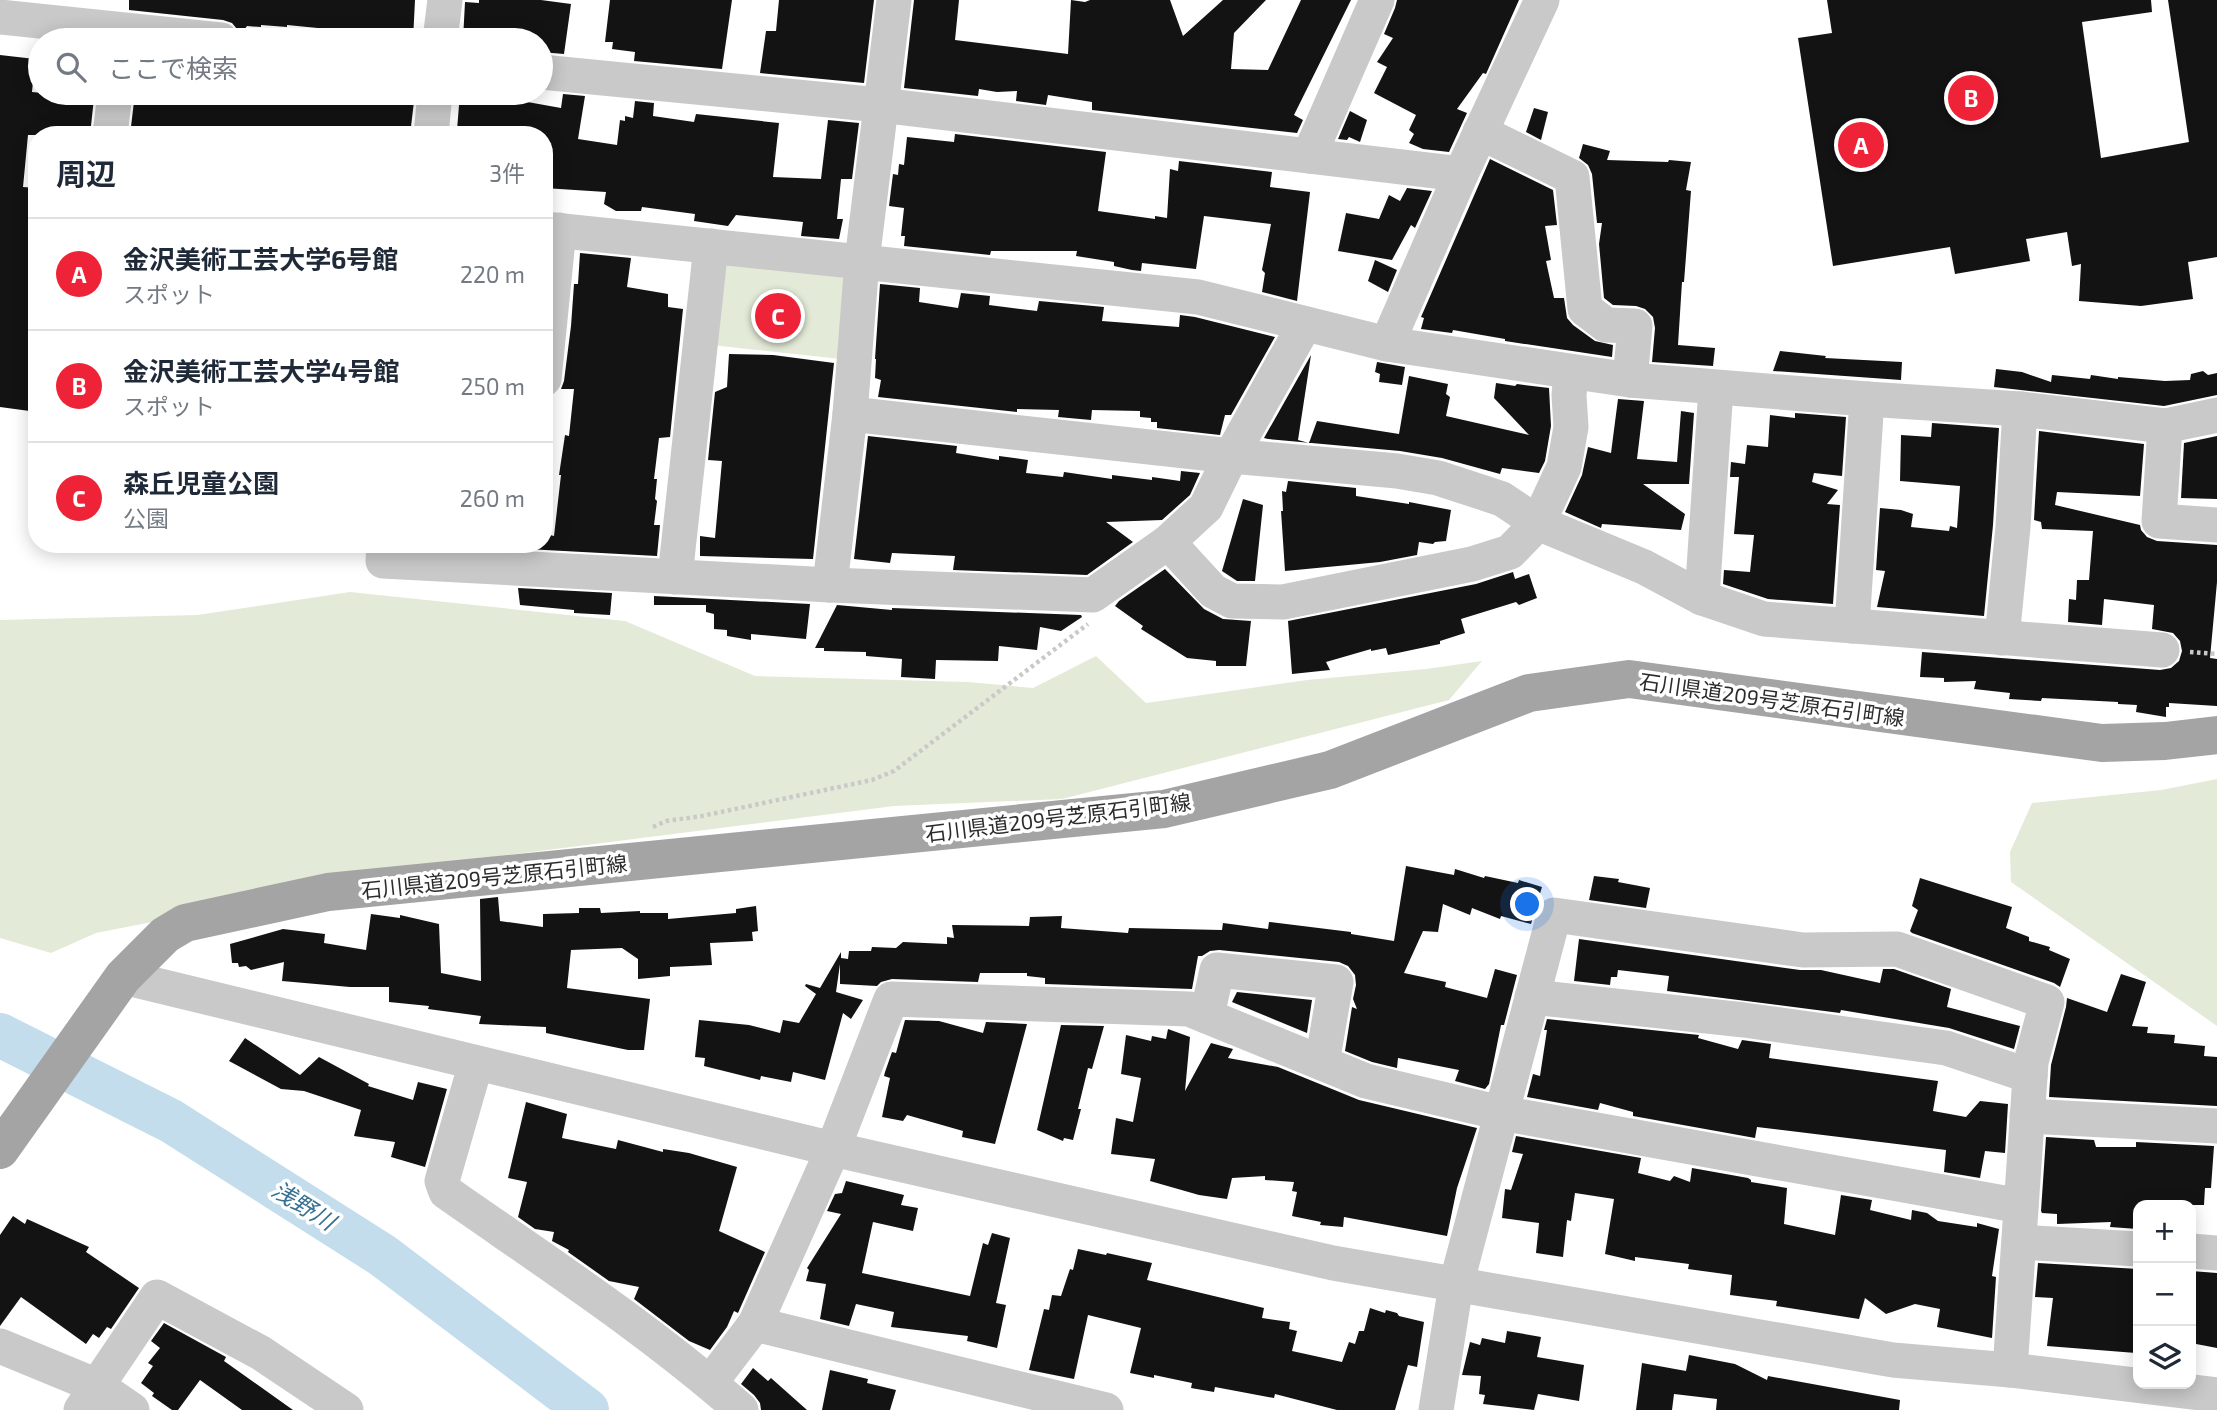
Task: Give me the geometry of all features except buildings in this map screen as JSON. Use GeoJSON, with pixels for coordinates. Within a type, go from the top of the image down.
{"type":"FeatureCollection","features":[{"type":"Feature","properties":{"kind":"main road","name":"石川県道209号芝原石引町線"},"geometry":{"type":"LineString","coordinates":[[0,1150],[123,977],[165,935],[185,923],[328,892],[1164,809],[1330,770],[1529,693],[1629,679],[2102,743],[2165,741],[2217,735]]}},
{"type":"Feature","properties":{"kind":"street"},"geometry":{"type":"LineString","coordinates":[[442,28],[445,0]]}},
{"type":"Feature","properties":{"kind":"street"},"geometry":{"type":"LineString","coordinates":[[830,585],[850,414],[862,261],[894,0]]}},
{"type":"Feature","properties":{"kind":"street"},"geometry":{"type":"LineString","coordinates":[[1309,156],[1377,0]]}},
{"type":"Feature","properties":{"kind":"street"},"geometry":{"type":"LineString","coordinates":[[1387,344],[1461,173],[1542,0]]}},
{"type":"Feature","properties":{"kind":"street"},"geometry":{"type":"LineString","coordinates":[[0,17],[46,11],[99,28]]}},
{"type":"Feature","properties":{"kind":"street"},"geometry":{"type":"LineString","coordinates":[[553,73],[880,105],[1461,173]]}},
{"type":"Feature","properties":{"kind":"street"},"geometry":{"type":"LineString","coordinates":[[111,126],[114,105]]}},
{"type":"Feature","properties":{"kind":"street"},"geometry":{"type":"LineString","coordinates":[[431,126],[434,105]]}},
{"type":"Feature","properties":{"kind":"street"},"geometry":{"type":"LineString","coordinates":[[1480,132],[1572,177],[1585,309],[1606,325],[1635,327],[1630,380]]}},
{"type":"Feature","properties":{"kind":"street"},"geometry":{"type":"LineString","coordinates":[[553,230],[1198,297],[1387,344],[1630,380],[2020,409],[2165,426],[2217,415]]}},
{"type":"Feature","properties":{"kind":"street"},"geometry":{"type":"LineString","coordinates":[[675,577],[711,246]]}},
{"type":"Feature","properties":{"kind":"street"},"geometry":{"type":"LineString","coordinates":[[383,553],[383,561],[527,556],[675,577],[1093,596],[1168,542],[1206,507],[1231,456],[1305,324]]}},
{"type":"Feature","properties":{"kind":"street"},"geometry":{"type":"LineString","coordinates":[[1168,542],[1213,591],[1232,601],[1283,602],[1472,564],[1510,552],[1538,523],[1564,467],[1571,427],[1571,373]]}},
{"type":"Feature","properties":{"kind":"street"},"geometry":{"type":"LineString","coordinates":[[1702,597],[1716,388]]}},
{"type":"Feature","properties":{"kind":"street"},"geometry":{"type":"LineString","coordinates":[[1852,626],[1867,399]]}},
{"type":"Feature","properties":{"kind":"street"},"geometry":{"type":"LineString","coordinates":[[2002,638],[2020,409]]}},
{"type":"Feature","properties":{"kind":"street"},"geometry":{"type":"LineString","coordinates":[[850,414],[1231,456],[1397,471],[1438,478],[1502,499],[1538,523],[1644,567],[1702,597],[1764,619],[2162,650]]}},
{"type":"Feature","properties":{"kind":"street"},"geometry":{"type":"LineString","coordinates":[[2165,426],[2159,521],[2217,525]]}},
{"type":"Feature","properties":{"kind":"street"},"geometry":{"type":"LineString","coordinates":[[1436,1410],[1456,1285],[1554,915],[1803,950],[1897,949],[2047,1002],[2031,1062],[2011,1370]]}},
{"type":"Feature","properties":{"kind":"street"},"geometry":{"type":"LineString","coordinates":[[1207,1016],[1217,970],[1336,982],[1322,1063]]}},
{"type":"Feature","properties":{"kind":"street"},"geometry":{"type":"LineString","coordinates":[[123,977],[833,1149],[1332,1263],[1893,1360],[2011,1370],[2119,1396],[2217,1395]]}},
{"type":"Feature","properties":{"kind":"street"},"geometry":{"type":"LineString","coordinates":[[1532,997],[1744,1020],[1946,1048],[2030,1076]]}},
{"type":"Feature","properties":{"kind":"street"},"geometry":{"type":"LineString","coordinates":[[710,1383],[755,1324],[833,1149],[891,999],[1189,1009],[1366,1081],[1501,1114],[2021,1206]]}},
{"type":"Feature","properties":{"kind":"street"},"geometry":{"type":"LineString","coordinates":[[476,1063],[442,1181],[446,1192],[578,1284],[710,1383],[741,1410]]}},
{"type":"Feature","properties":{"kind":"street"},"geometry":{"type":"LineString","coordinates":[[2027,1116],[2217,1126]]}},
{"type":"Feature","properties":{"kind":"street"},"geometry":{"type":"LineString","coordinates":[[2019,1242],[2133,1249]]}},
{"type":"Feature","properties":{"kind":"street"},"geometry":{"type":"LineString","coordinates":[[2196,1251],[2217,1253]]}},
{"type":"Feature","properties":{"kind":"street"},"geometry":{"type":"LineString","coordinates":[[89,1398],[156,1297],[261,1353],[346,1410]]}},
{"type":"Feature","properties":{"kind":"street"},"geometry":{"type":"LineString","coordinates":[[755,1324],[1106,1410]]}},
{"type":"Feature","properties":{"kind":"street"},"geometry":{"type":"LineString","coordinates":[[0,1346],[89,1398],[132,1410]]}},
{"type":"Feature","properties":{"kind":"path"},"geometry":{"type":"LineString","coordinates":[[631,862],[634,836],[666,821],[702,816],[872,780],[894,771],[1093,620],[1084,595]]}},
{"type":"Feature","properties":{"kind":"green space"},"geometry":{"type":"Polygon","coordinates":[[[724,262],[846,278],[841,359],[711,345],[724,262]]]}},
{"type":"Feature","properties":{"kind":"green space"},"geometry":{"type":"Polygon","coordinates":[[[350,592],[625,621],[755,676],[968,682],[1033,688],[1096,656],[1146,703],[1307,680],[1482,661],[1449,700],[1062,799],[894,806],[469,860],[96,933],[51,953],[0,938],[0,620],[197,615],[350,592]]]}},
{"type":"Feature","properties":{"kind":"green space"},"geometry":{"type":"Polygon","coordinates":[[[2217,779],[2217,1026],[2011,882],[2010,852],[2032,803],[2161,790],[2217,779]]]}},
{"type":"Feature","properties":{"kind":"waterway","name":"浅野川"},"geometry":{"type":"LineString","coordinates":[[0,1035],[171,1121],[382,1255],[587,1410]]}},
{"type":"Feature","properties":{"kind":"place","name":"金沢美術工芸大学4号館"},"geometry":{"type":"Point","coordinates":[1971,98]}},
{"type":"Feature","properties":{"kind":"place","name":"金沢美術工芸大学6号館"},"geometry":{"type":"Point","coordinates":[1861,145]}},
{"type":"Feature","properties":{"kind":"place","name":"森丘児童公園"},"geometry":{"type":"Point","coordinates":[778,316]}}]}
